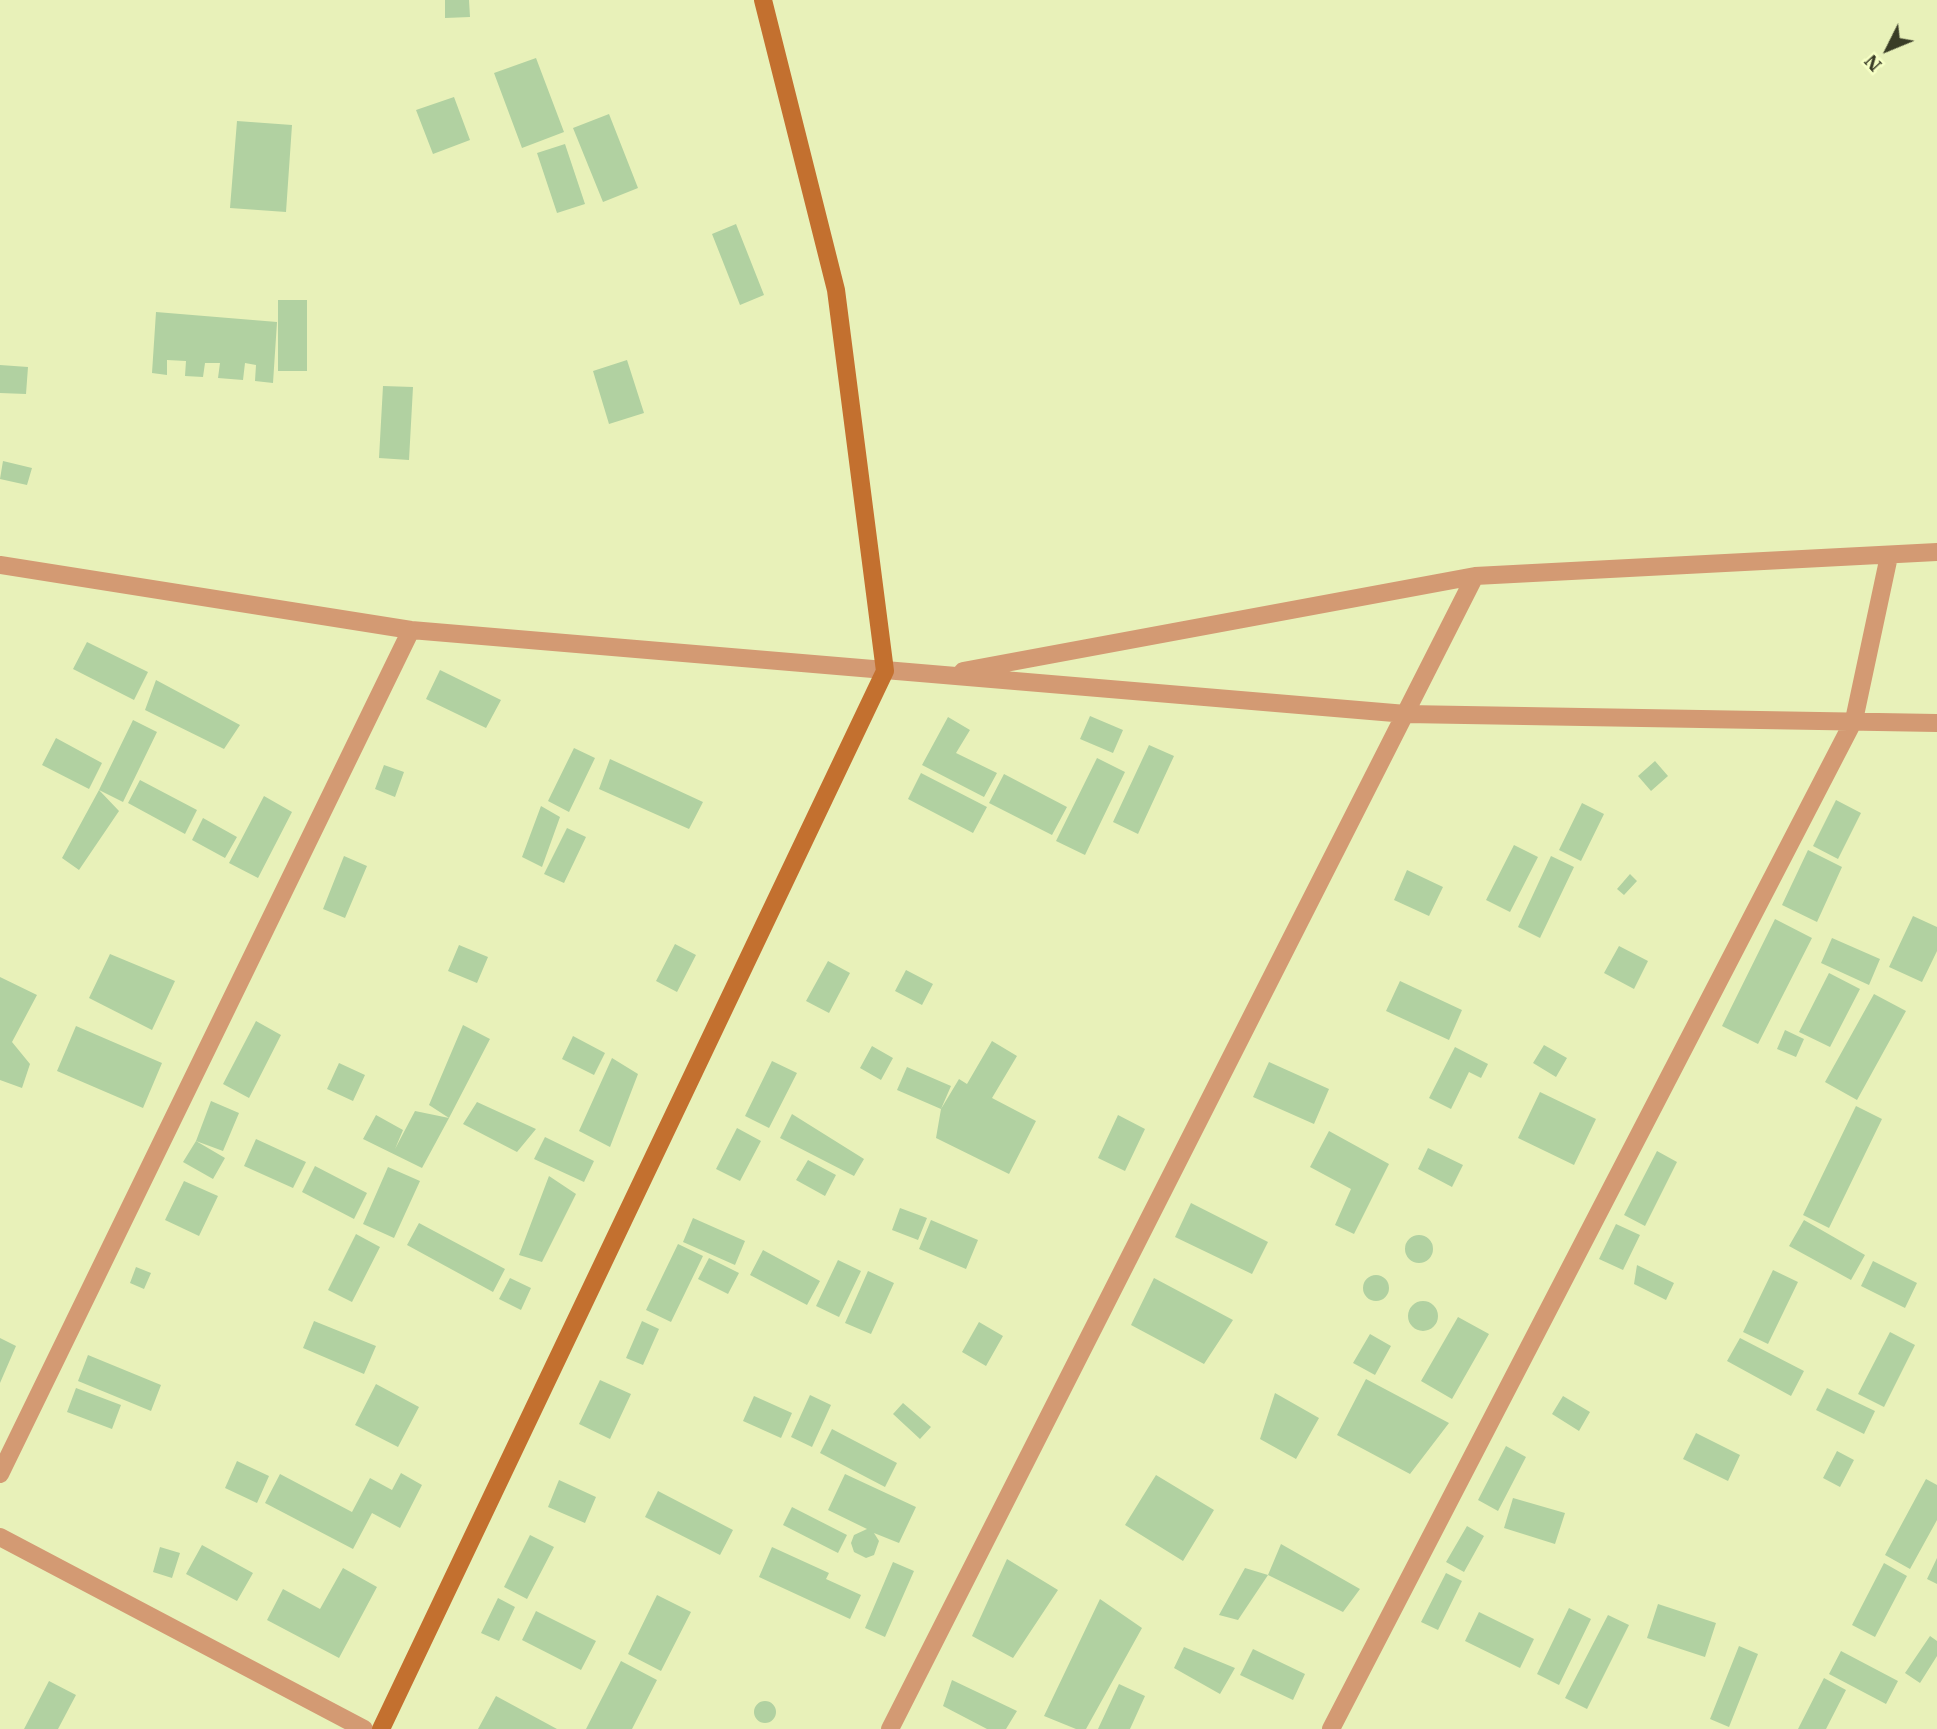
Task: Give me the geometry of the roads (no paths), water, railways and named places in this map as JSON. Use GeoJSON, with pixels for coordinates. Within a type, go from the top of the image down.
{"type":"FeatureCollection","features":[{"type":"Feature","properties":{"kind":"street"},"geometry":{"type":"LineString","coordinates":[[381,1729],[885,671],[836,290],[763,0]]}},
{"type":"Feature","properties":{"kind":"street"},"geometry":{"type":"LineString","coordinates":[[939,675],[1475,576],[1937,552]]}},
{"type":"Feature","properties":{"kind":"street"},"geometry":{"type":"LineString","coordinates":[[1331,1729],[1854,720],[1889,556]]}},
{"type":"Feature","properties":{"kind":"street"},"geometry":{"type":"LineString","coordinates":[[0,565],[411,630],[1406,714],[1937,723]]}},
{"type":"Feature","properties":{"kind":"street"},"geometry":{"type":"LineString","coordinates":[[890,1729],[1475,576]]}},
{"type":"Feature","properties":{"kind":"street"},"geometry":{"type":"LineString","coordinates":[[0,1474],[411,630]]}},
{"type":"Feature","properties":{"kind":"street"},"geometry":{"type":"LineString","coordinates":[[0,1537],[365,1729]]}}]}
